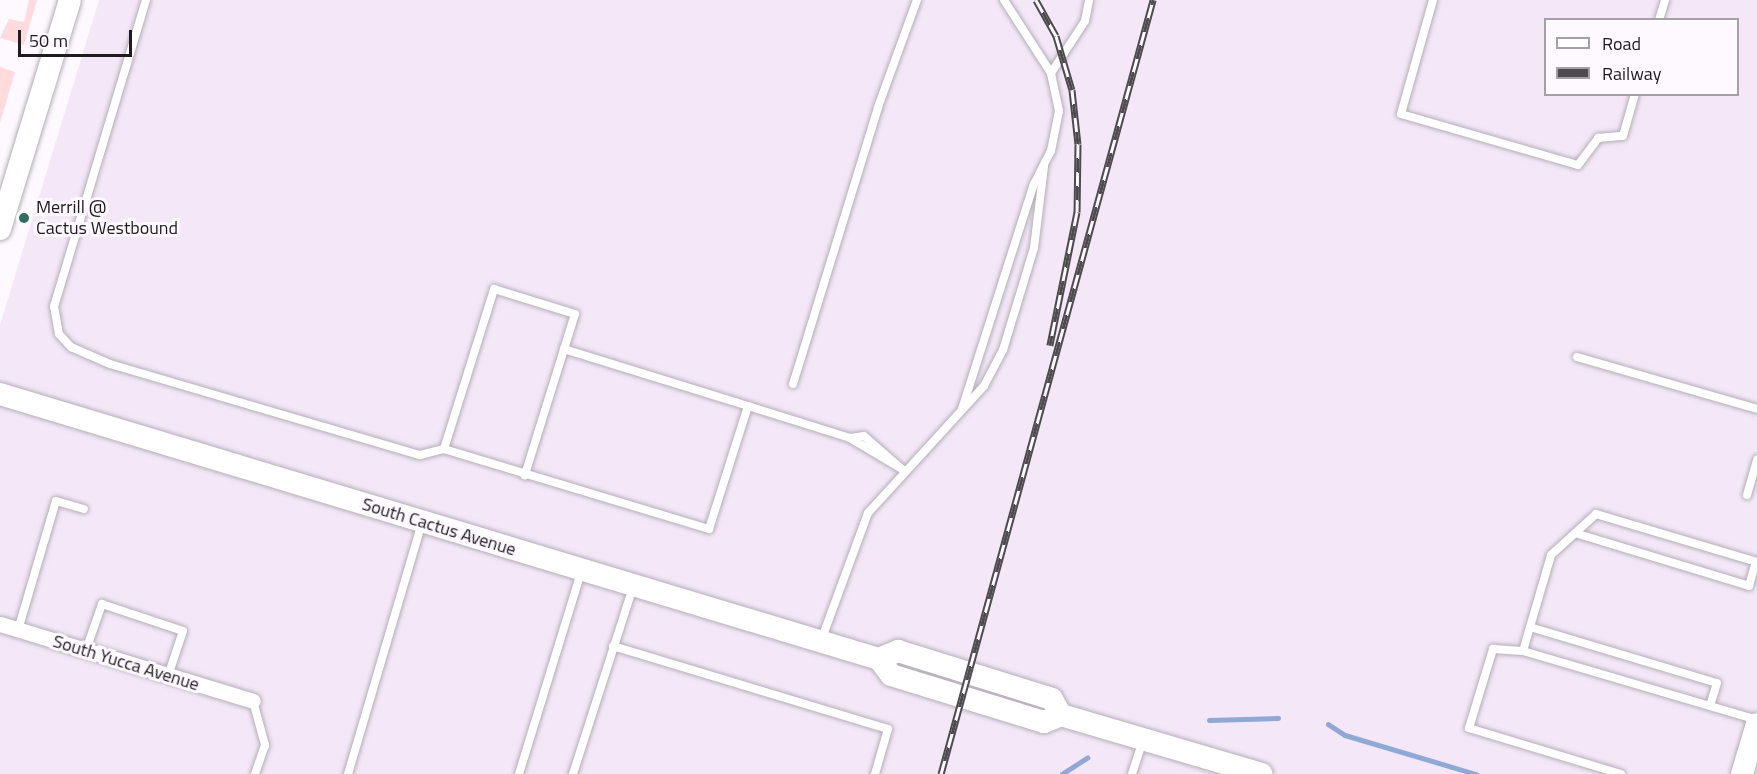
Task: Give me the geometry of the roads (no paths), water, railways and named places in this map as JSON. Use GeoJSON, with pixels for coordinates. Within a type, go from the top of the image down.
{"type":"FeatureCollection","features":[{"type":"Feature","properties":{"kind":"main road"},"geometry":{"type":"LineString","coordinates":[[0,229],[70,0]]}},
{"type":"Feature","properties":{"kind":"main road","name":"South Cactus Avenue"},"geometry":{"type":"LineString","coordinates":[[0,394],[879,659],[891,675],[1044,722],[1060,715],[1255,773]]}},
{"type":"Feature","properties":{"kind":"main road"},"geometry":{"type":"LineString","coordinates":[[1742,774],[1757,722]]}},
{"type":"Feature","properties":{"kind":"street","name":"South Yucca Avenue"},"geometry":{"type":"LineString","coordinates":[[0,624],[253,701]]}},
{"type":"Feature","properties":{"kind":"lane"},"geometry":{"type":"LineString","coordinates":[[146,0],[54,306],[59,334],[71,347],[110,364],[397,452],[420,455],[444,449],[709,529],[748,406]]}},
{"type":"Feature","properties":{"kind":"lane"},"geometry":{"type":"LineString","coordinates":[[794,384],[878,107],[917,0]]}},
{"type":"Feature","properties":{"kind":"lane"},"geometry":{"type":"LineString","coordinates":[[821,643],[856,535],[903,470],[959,416],[984,386],[1003,350],[1034,248],[1044,167],[1059,111],[1052,73],[1004,0]]}},
{"type":"Feature","properties":{"kind":"lane"},"geometry":{"type":"LineString","coordinates":[[1052,73],[1085,21],[1089,0]]}},
{"type":"Feature","properties":{"kind":"lane"},"geometry":{"type":"LineString","coordinates":[[1433,0],[1401,114],[1578,165],[1598,138],[1623,136],[1634,96]]}},
{"type":"Feature","properties":{"kind":"lane"},"geometry":{"type":"LineString","coordinates":[[1660,18],[1665,0]]}},
{"type":"Feature","properties":{"kind":"lane"},"geometry":{"type":"LineString","coordinates":[[959,416],[1034,184],[1044,167]]}},
{"type":"Feature","properties":{"kind":"lane"},"geometry":{"type":"LineString","coordinates":[[444,449],[494,290],[575,314],[525,475]]}},
{"type":"Feature","properties":{"kind":"lane"},"geometry":{"type":"LineString","coordinates":[[564,349],[850,438],[903,470]]}},
{"type":"Feature","properties":{"kind":"lane"},"geometry":{"type":"LineString","coordinates":[[1577,357],[1757,409]]}},
{"type":"Feature","properties":{"kind":"lane"},"geometry":{"type":"LineString","coordinates":[[850,438],[871,439],[903,470]]}},
{"type":"Feature","properties":{"kind":"lane"},"geometry":{"type":"LineString","coordinates":[[1747,495],[1757,459]]}},
{"type":"Feature","properties":{"kind":"lane"},"geometry":{"type":"LineString","coordinates":[[18,630],[56,501],[84,509]]}},
{"type":"Feature","properties":{"kind":"lane"},"geometry":{"type":"LineString","coordinates":[[1523,651],[1551,555],[1575,533],[1596,514],[1757,562],[1749,586],[1575,533]]}},
{"type":"Feature","properties":{"kind":"lane"},"geometry":{"type":"LineString","coordinates":[[348,774],[422,522]]}},
{"type":"Feature","properties":{"kind":"lane"},"geometry":{"type":"LineString","coordinates":[[519,774],[581,570]]}},
{"type":"Feature","properties":{"kind":"lane"},"geometry":{"type":"LineString","coordinates":[[573,774],[633,586]]}},
{"type":"Feature","properties":{"kind":"lane"},"geometry":{"type":"LineString","coordinates":[[86,650],[102,604],[183,631],[168,676]]}},
{"type":"Feature","properties":{"kind":"lane"},"geometry":{"type":"LineString","coordinates":[[1530,627],[1717,683],[1710,706]]}},
{"type":"Feature","properties":{"kind":"lane"},"geometry":{"type":"LineString","coordinates":[[614,645],[888,729],[875,774]]}},
{"type":"Feature","properties":{"kind":"lane"},"geometry":{"type":"LineString","coordinates":[[1622,774],[1469,728],[1493,649],[1523,651],[1757,722]]}},
{"type":"Feature","properties":{"kind":"lane"},"geometry":{"type":"LineString","coordinates":[[253,701],[265,745],[255,774]]}},
{"type":"Feature","properties":{"kind":"lane"},"geometry":{"type":"LineString","coordinates":[[1132,774],[1143,739]]}},
{"type":"Feature","properties":{"kind":"waterway"},"geometry":{"type":"LineString","coordinates":[[1209,720],[1278,718]]}},
{"type":"Feature","properties":{"kind":"waterway"},"geometry":{"type":"LineString","coordinates":[[1328,724],[1345,735],[1476,774]]}},
{"type":"Feature","properties":{"kind":"waterway"},"geometry":{"type":"LineString","coordinates":[[1062,774],[1087,758]]}},
{"type":"Feature","properties":{"kind":"railway"},"geometry":{"type":"LineString","coordinates":[[1036,0],[1056,36],[1072,90],[1078,144],[1077,212],[1050,345]]}},
{"type":"Feature","properties":{"kind":"railway"},"geometry":{"type":"LineString","coordinates":[[941,774],[1153,0]]}},
{"type":"Feature","properties":{"kind":"place","name":"Merrill @ Cactus Westbound"},"geometry":{"type":"Point","coordinates":[24,218]}}]}
